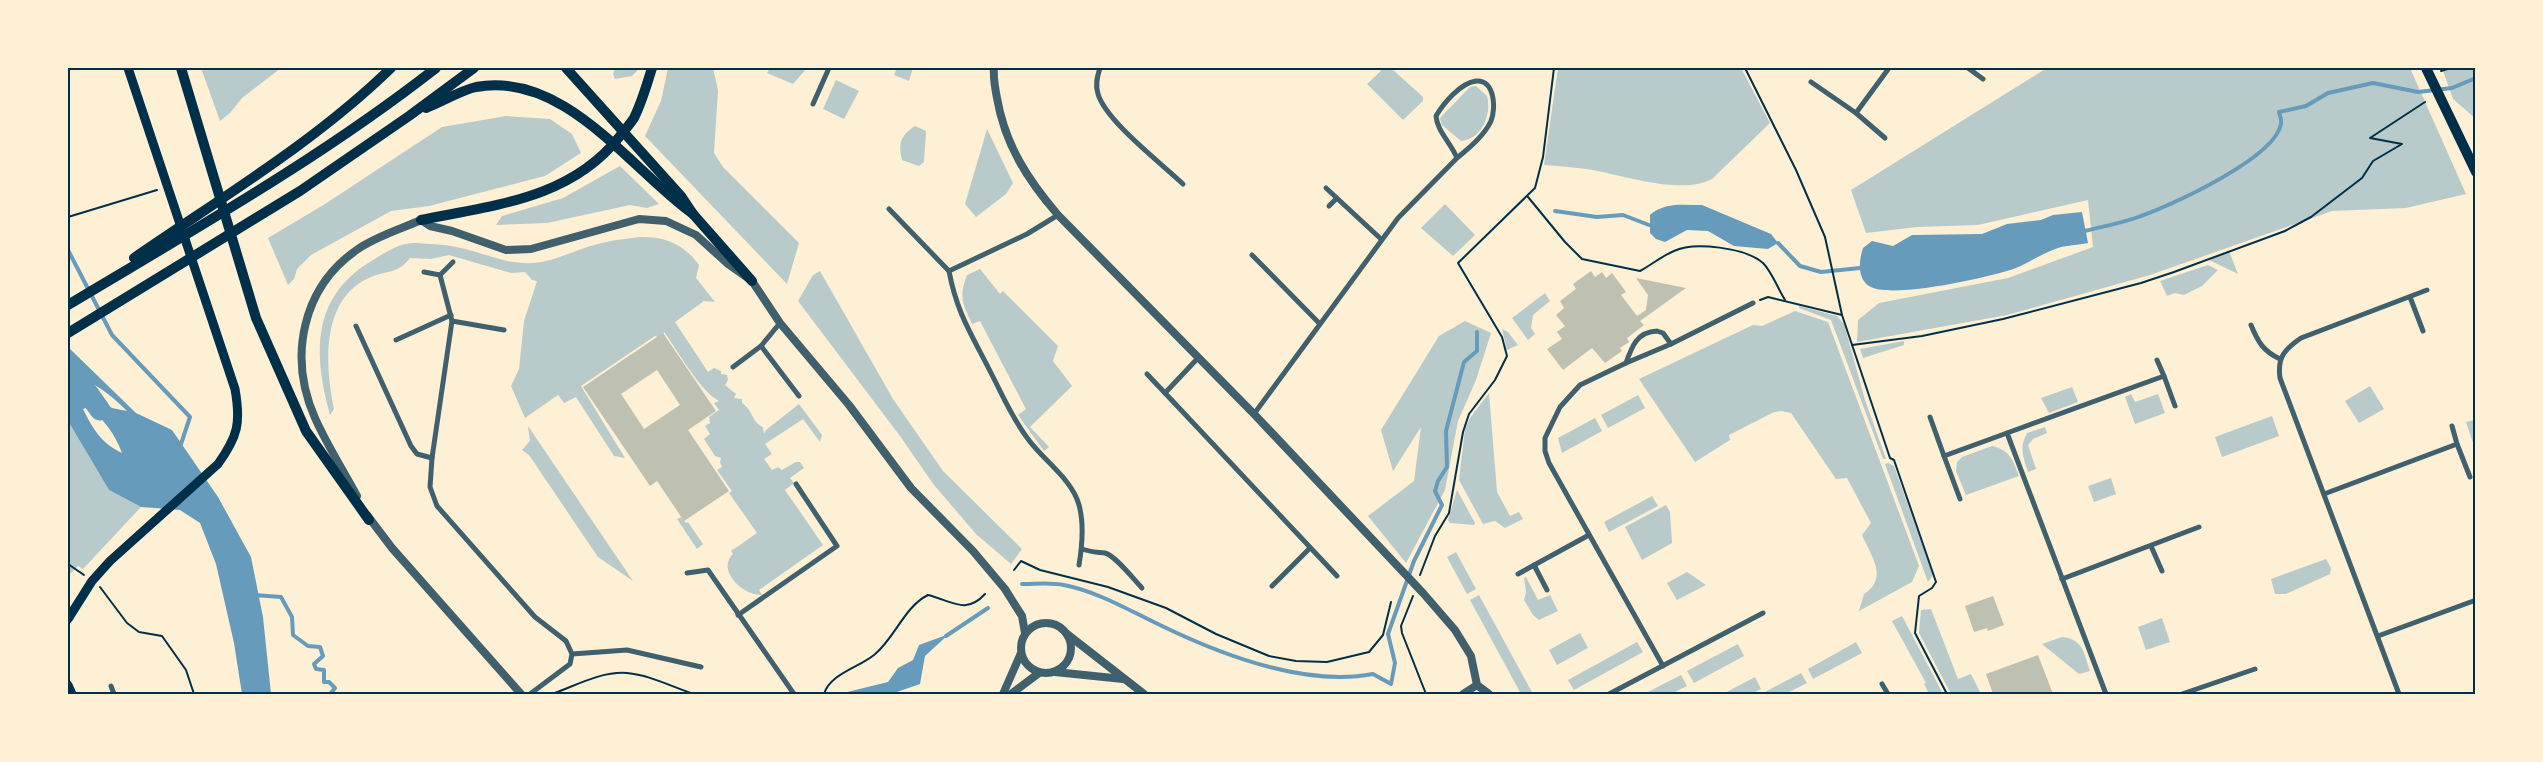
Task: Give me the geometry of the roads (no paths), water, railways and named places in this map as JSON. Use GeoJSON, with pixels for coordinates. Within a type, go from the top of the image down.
{"type":"FeatureCollection","features":[{"type":"Feature","properties":{"kind":"main road"},"geometry":{"type":"LineString","coordinates":[[68,619],[92,581],[110,561],[218,464],[229,448],[236,432],[239,413],[235,389],[166,187],[128,68]]}},
{"type":"Feature","properties":{"kind":"main road"},"geometry":{"type":"LineString","coordinates":[[182,68],[256,318],[306,431],[369,520]]}},
{"type":"Feature","properties":{"kind":"main road"},"geometry":{"type":"LineString","coordinates":[[68,304],[285,154],[362,96],[390,68]]}},
{"type":"Feature","properties":{"kind":"main road"},"geometry":{"type":"LineString","coordinates":[[68,304],[290,172],[371,117],[436,68]]}},
{"type":"Feature","properties":{"kind":"main road"},"geometry":{"type":"LineString","coordinates":[[68,333],[300,191],[409,116],[474,68]]}},
{"type":"Feature","properties":{"kind":"main road"},"geometry":{"type":"LineString","coordinates":[[566,68],[681,196],[693,214],[752,281]]}},
{"type":"Feature","properties":{"kind":"main road"},"geometry":{"type":"LineString","coordinates":[[421,220],[501,206],[535,195],[560,184],[606,154],[633,119],[652,68]]}},
{"type":"Feature","properties":{"kind":"main road"},"geometry":{"type":"LineString","coordinates":[[2426,68],[2476,172]]}},
{"type":"Feature","properties":{"kind":"main road"},"geometry":{"type":"LineString","coordinates":[[409,116],[474,88],[507,84],[531,92],[563,104],[594,127],[673,199],[693,214]]}},
{"type":"Feature","properties":{"kind":"main road"},"geometry":{"type":"LineString","coordinates":[[68,685],[72,694]]}},
{"type":"Feature","properties":{"kind":"street"},"geometry":{"type":"LineString","coordinates":[[813,104],[828,68]]}},
{"type":"Feature","properties":{"kind":"street"},"geometry":{"type":"LineString","coordinates":[[994,68],[1001,123],[1019,163],[1035,188],[1058,216],[1254,414],[1423,594],[1455,630],[1471,656],[1476,685],[1489,694]]}},
{"type":"Feature","properties":{"kind":"street"},"geometry":{"type":"LineString","coordinates":[[1100,68],[1096,78],[1098,93],[1106,111],[1183,184]]}},
{"type":"Feature","properties":{"kind":"street"},"geometry":{"type":"LineString","coordinates":[[1856,114],[1889,68]]}},
{"type":"Feature","properties":{"kind":"street"},"geometry":{"type":"LineString","coordinates":[[1968,68],[1983,79]]}},
{"type":"Feature","properties":{"kind":"street"},"geometry":{"type":"LineString","coordinates":[[1254,414],[1398,218],[1481,136],[1491,121],[1494,109],[1494,97],[1489,88],[1482,82],[1475,81],[1456,93],[1436,116],[1436,123],[1457,158]]}},
{"type":"Feature","properties":{"kind":"street"},"geometry":{"type":"LineString","coordinates":[[1811,82],[1856,114],[1885,138]]}},
{"type":"Feature","properties":{"kind":"street"},"geometry":{"type":"LineString","coordinates":[[1326,188],[1381,239]]}},
{"type":"Feature","properties":{"kind":"street"},"geometry":{"type":"LineString","coordinates":[[1329,206],[1336,199]]}},
{"type":"Feature","properties":{"kind":"street"},"geometry":{"type":"LineString","coordinates":[[889,209],[949,271],[954,297],[964,324],[1005,404],[1032,445],[1063,478],[1079,504],[1082,549],[1079,565]]}},
{"type":"Feature","properties":{"kind":"street"},"geometry":{"type":"LineString","coordinates":[[949,271],[1027,234],[1058,216]]}},
{"type":"Feature","properties":{"kind":"street"},"geometry":{"type":"LineString","coordinates":[[521,694],[369,520],[315,418],[302,378],[303,338],[307,319],[319,288],[337,266],[360,248],[421,220],[430,226],[452,231],[492,247],[519,250],[624,221],[653,218],[666,220],[696,235],[728,264],[752,281],[780,322],[849,405],[911,488],[973,551],[1005,589],[1022,616],[1025,633],[1021,644],[1021,652],[1024,662],[1039,672],[1122,679]]}},
{"type":"Feature","properties":{"kind":"street"},"geometry":{"type":"LineString","coordinates":[[1252,255],[1319,323]]}},
{"type":"Feature","properties":{"kind":"street"},"geometry":{"type":"LineString","coordinates":[[440,275],[453,262]]}},
{"type":"Feature","properties":{"kind":"street"},"geometry":{"type":"LineString","coordinates":[[424,272],[440,275]]}},
{"type":"Feature","properties":{"kind":"street"},"geometry":{"type":"LineString","coordinates":[[440,275],[452,321],[432,458],[430,487],[437,506],[446,518],[535,617],[566,641],[572,654],[570,664],[530,694]]}},
{"type":"Feature","properties":{"kind":"street"},"geometry":{"type":"LineString","coordinates":[[2399,694],[2280,378],[2280,359],[2286,349],[2301,338],[2427,290]]}},
{"type":"Feature","properties":{"kind":"street"},"geometry":{"type":"LineString","coordinates":[[2410,297],[2423,331]]}},
{"type":"Feature","properties":{"kind":"street"},"geometry":{"type":"LineString","coordinates":[[1663,666],[1549,463],[1545,451],[1545,438],[1560,407],[1573,390],[1753,303]]}},
{"type":"Feature","properties":{"kind":"street"},"geometry":{"type":"LineString","coordinates":[[396,340],[451,315]]}},
{"type":"Feature","properties":{"kind":"street"},"geometry":{"type":"LineString","coordinates":[[452,321],[504,330]]}},
{"type":"Feature","properties":{"kind":"street"},"geometry":{"type":"LineString","coordinates":[[733,368],[761,346],[780,322]]}},
{"type":"Feature","properties":{"kind":"street"},"geometry":{"type":"LineString","coordinates":[[2251,325],[2264,351],[2280,359]]}},
{"type":"Feature","properties":{"kind":"street"},"geometry":{"type":"LineString","coordinates":[[356,326],[411,446],[417,454],[432,458]]}},
{"type":"Feature","properties":{"kind":"street"},"geometry":{"type":"LineString","coordinates":[[1626,363],[1635,341],[1649,331],[1657,330],[1663,333],[1671,344]]}},
{"type":"Feature","properties":{"kind":"street"},"geometry":{"type":"LineString","coordinates":[[761,346],[799,396]]}},
{"type":"Feature","properties":{"kind":"street"},"geometry":{"type":"LineString","coordinates":[[1165,393],[1198,358]]}},
{"type":"Feature","properties":{"kind":"street"},"geometry":{"type":"LineString","coordinates":[[2157,360],[2175,406]]}},
{"type":"Feature","properties":{"kind":"street"},"geometry":{"type":"LineString","coordinates":[[1147,374],[1337,576]]}},
{"type":"Feature","properties":{"kind":"street"},"geometry":{"type":"LineString","coordinates":[[1944,456],[2164,376]]}},
{"type":"Feature","properties":{"kind":"street"},"geometry":{"type":"LineString","coordinates":[[1930,417],[1960,499]]}},
{"type":"Feature","properties":{"kind":"street"},"geometry":{"type":"LineString","coordinates":[[2452,426],[2470,477]]}},
{"type":"Feature","properties":{"kind":"street"},"geometry":{"type":"LineString","coordinates":[[2008,433],[2106,694]]}},
{"type":"Feature","properties":{"kind":"street"},"geometry":{"type":"LineString","coordinates":[[2324,494],[2457,444]]}},
{"type":"Feature","properties":{"kind":"street"},"geometry":{"type":"LineString","coordinates":[[738,615],[837,546],[796,484]]}},
{"type":"Feature","properties":{"kind":"street"},"geometry":{"type":"LineString","coordinates":[[2062,579],[2200,527]]}},
{"type":"Feature","properties":{"kind":"street"},"geometry":{"type":"LineString","coordinates":[[1518,574],[1589,534]]}},
{"type":"Feature","properties":{"kind":"street"},"geometry":{"type":"LineString","coordinates":[[2150,546],[2162,571]]}},
{"type":"Feature","properties":{"kind":"street"},"geometry":{"type":"LineString","coordinates":[[1272,586],[1310,548]]}},
{"type":"Feature","properties":{"kind":"street"},"geometry":{"type":"LineString","coordinates":[[1082,549],[1095,553],[1106,553],[1121,565],[1142,588]]}},
{"type":"Feature","properties":{"kind":"street"},"geometry":{"type":"LineString","coordinates":[[1534,565],[1547,590]]}},
{"type":"Feature","properties":{"kind":"street"},"geometry":{"type":"LineString","coordinates":[[687,573],[708,570],[794,694]]}},
{"type":"Feature","properties":{"kind":"street"},"geometry":{"type":"LineString","coordinates":[[2378,636],[2476,600]]}},
{"type":"Feature","properties":{"kind":"street"},"geometry":{"type":"LineString","coordinates":[[1609,694],[1763,613]]}},
{"type":"Feature","properties":{"kind":"street"},"geometry":{"type":"LineString","coordinates":[[1025,633],[1039,624],[1054,624],[1122,679],[1144,694]]}},
{"type":"Feature","properties":{"kind":"street"},"geometry":{"type":"LineString","coordinates":[[1055,672],[1063,667],[1069,658],[1070,643],[1065,632]]}},
{"type":"Feature","properties":{"kind":"street"},"geometry":{"type":"LineString","coordinates":[[572,654],[627,650],[701,667]]}},
{"type":"Feature","properties":{"kind":"street"},"geometry":{"type":"LineString","coordinates":[[1003,694],[1021,652]]}},
{"type":"Feature","properties":{"kind":"street"},"geometry":{"type":"LineString","coordinates":[[2182,694],[2255,669]]}},
{"type":"Feature","properties":{"kind":"street"},"geometry":{"type":"LineString","coordinates":[[1011,694],[1039,672]]}},
{"type":"Feature","properties":{"kind":"street"},"geometry":{"type":"LineString","coordinates":[[1882,684],[1888,694]]}},
{"type":"Feature","properties":{"kind":"street"},"geometry":{"type":"LineString","coordinates":[[1463,694],[1476,685]]}},
{"type":"Feature","properties":{"kind":"street"},"geometry":{"type":"LineString","coordinates":[[111,686],[114,694]]}},
{"type":"Feature","properties":{"kind":"water"},"geometry":{"type":"Polygon","coordinates":[[[1674,205],[1702,205],[1771,234],[1778,243],[1768,249],[1734,246],[1708,231],[1687,230],[1665,242],[1656,239],[1650,233],[1650,215],[1655,211],[1674,205]]]}},
{"type":"Feature","properties":{"kind":"water"},"geometry":{"type":"Polygon","coordinates":[[[2082,212],[2088,243],[2058,248],[2016,268],[2003,272],[1941,286],[1897,290],[1880,290],[1869,286],[1862,278],[1860,263],[1863,248],[1872,241],[1893,246],[1912,235],[1982,234],[2007,224],[2041,220],[2053,215],[2082,212]]]}},
{"type":"Feature","properties":{"kind":"water"},"geometry":{"type":"Polygon","coordinates":[[[68,347],[136,413],[172,430],[218,497],[251,557],[263,617],[271,694],[242,694],[234,643],[216,564],[200,523],[180,510],[141,507],[109,490],[68,421],[68,375],[112,408],[127,411],[100,388],[68,374],[68,347]],[[89,407],[83,409],[98,435],[108,445],[122,453],[104,422],[89,407]]]}},
{"type":"Feature","properties":{"kind":"water"},"geometry":{"type":"Polygon","coordinates":[[[949,634],[925,656],[920,684],[891,694],[839,694],[888,682],[898,668],[913,660],[919,645],[949,634]]]}},
{"type":"Feature","properties":{"kind":"waterway"},"geometry":{"type":"LineString","coordinates":[[2085,231],[2141,216],[2175,202],[2220,179],[2261,151],[2275,137],[2281,124],[2279,112],[2306,106],[2328,93],[2373,83],[2418,92],[2452,88],[2476,78]]}},
{"type":"Feature","properties":{"kind":"waterway"},"geometry":{"type":"LineString","coordinates":[[1555,211],[1597,217],[1623,215],[1649,225]]}},
{"type":"Feature","properties":{"kind":"waterway"},"geometry":{"type":"LineString","coordinates":[[1778,243],[1800,266],[1821,272],[1860,268]]}},
{"type":"Feature","properties":{"kind":"waterway"},"geometry":{"type":"LineString","coordinates":[[68,250],[112,335],[190,417],[181,444]]}},
{"type":"Feature","properties":{"kind":"waterway"},"geometry":{"type":"LineString","coordinates":[[1022,584],[1059,584],[1090,592],[1211,648],[1264,666],[1320,676],[1347,677],[1373,674],[1391,684],[1395,663],[1388,634],[1414,561],[1442,505],[1435,491],[1438,481],[1447,467],[1446,431],[1464,362],[1477,351],[1477,332]]}},
{"type":"Feature","properties":{"kind":"waterway"},"geometry":{"type":"LineString","coordinates":[[68,365],[100,410]]}},
{"type":"Feature","properties":{"kind":"waterway"},"geometry":{"type":"LineString","coordinates":[[254,595],[281,597],[292,617],[293,635],[308,646],[320,647],[323,656],[314,664],[316,669],[324,670],[324,682],[329,682],[335,688],[330,694]]}},
{"type":"Feature","properties":{"kind":"waterway"},"geometry":{"type":"LineString","coordinates":[[946,636],[988,608]]}}]}
